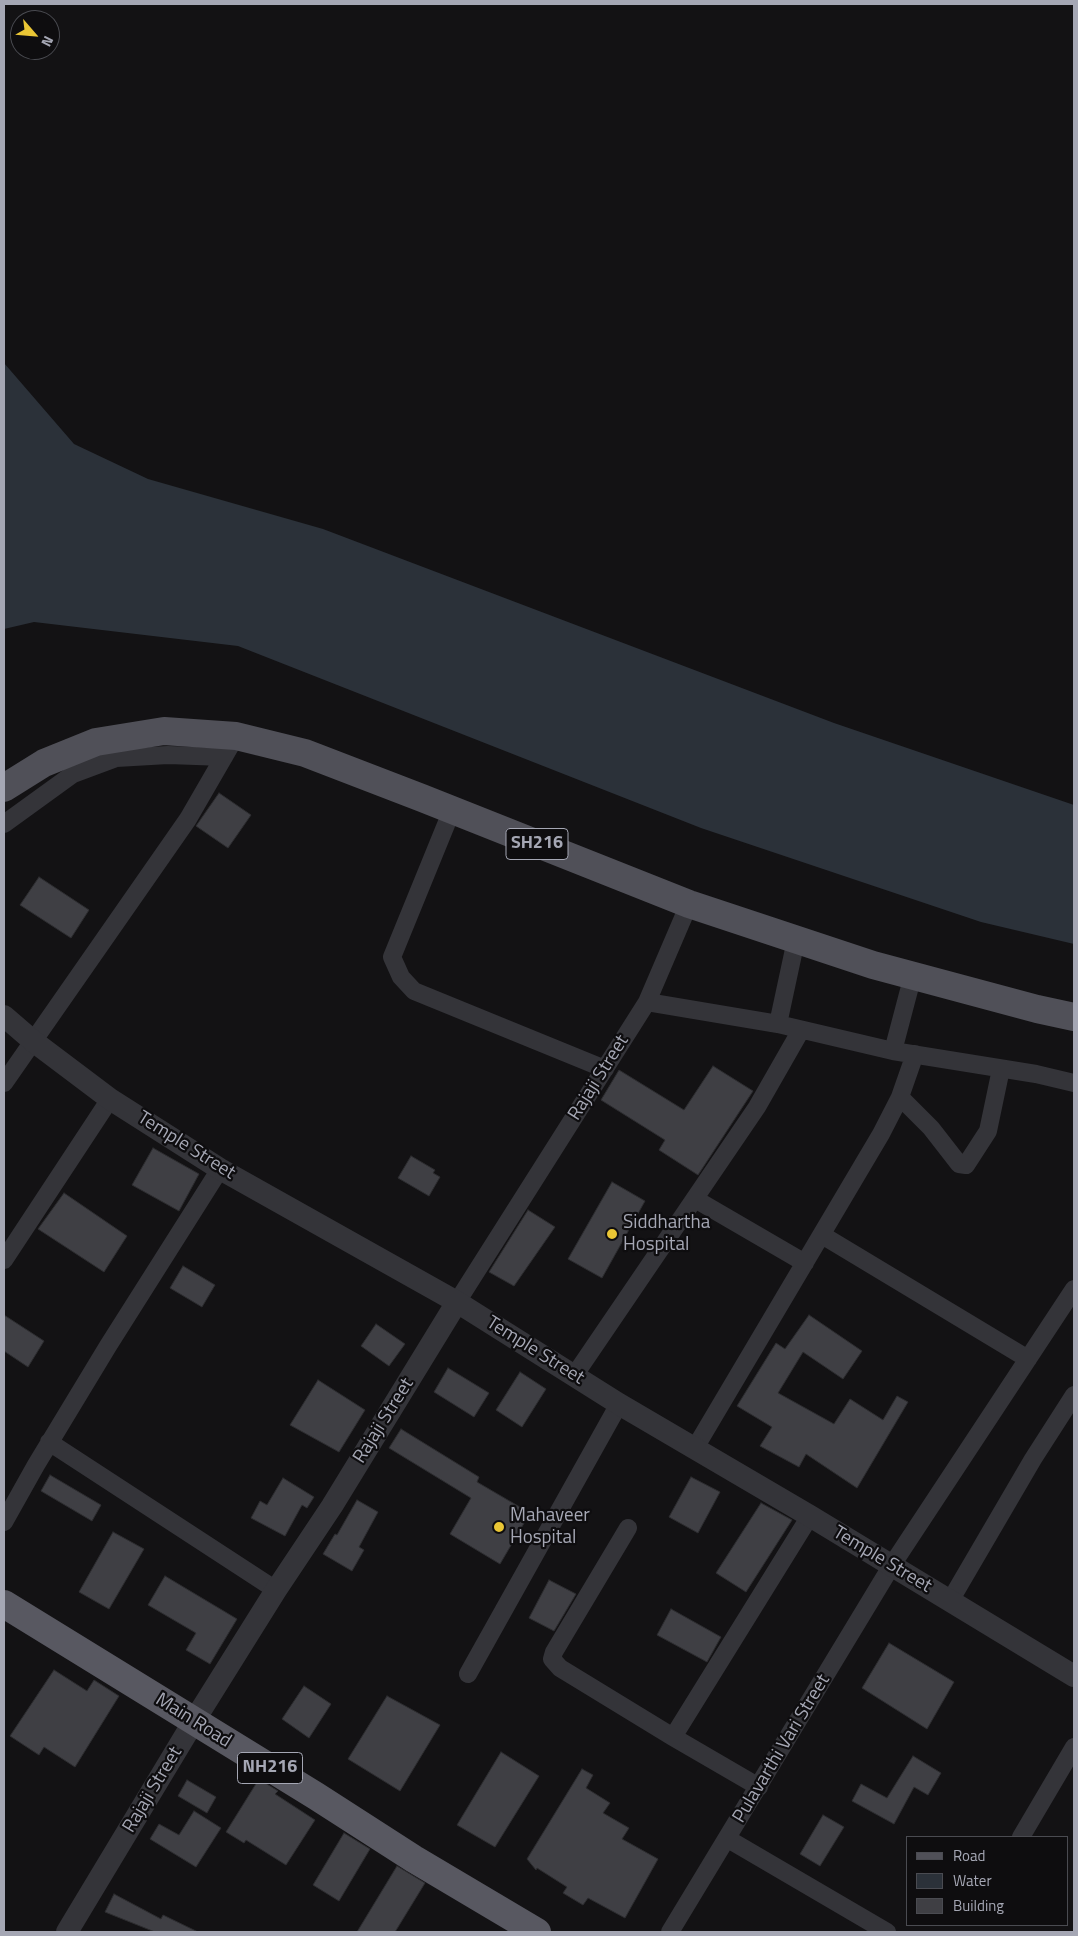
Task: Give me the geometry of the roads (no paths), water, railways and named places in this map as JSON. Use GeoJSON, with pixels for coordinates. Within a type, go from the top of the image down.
{"type":"FeatureCollection","features":[{"type":"Feature","properties":{"kind":"highway","name":"Main Road"},"geometry":{"type":"LineString","coordinates":[[4,1604],[316,1796],[414,1859],[537,1932]]}},
{"type":"Feature","properties":{"kind":"main road","name":"SH216"},"geometry":{"type":"LineString","coordinates":[[4,788],[44,763],[96,742],[164,731],[230,746],[305,753],[689,904],[796,940],[913,975],[1037,1009],[1074,1017]]}},
{"type":"Feature","properties":{"kind":"street"},"geometry":{"type":"LineString","coordinates":[[4,824],[72,774],[116,758],[168,755],[230,746]]}},
{"type":"Feature","properties":{"kind":"street"},"geometry":{"type":"LineString","coordinates":[[4,1083],[188,819],[230,746]]}},
{"type":"Feature","properties":{"kind":"street"},"geometry":{"type":"LineString","coordinates":[[452,810],[392,957],[401,977],[414,991],[605,1070]]}},
{"type":"Feature","properties":{"kind":"street","name":"Rajaji Street"},"geometry":{"type":"LineString","coordinates":[[67,1932],[194,1721],[276,1590],[332,1506],[457,1302],[647,1002],[689,904]]}},
{"type":"Feature","properties":{"kind":"street"},"geometry":{"type":"LineString","coordinates":[[778,1024],[796,940]]}},
{"type":"Feature","properties":{"kind":"street"},"geometry":{"type":"LineString","coordinates":[[893,1051],[913,975]]}},
{"type":"Feature","properties":{"kind":"street"},"geometry":{"type":"LineString","coordinates":[[647,1002],[778,1024],[893,1051],[1074,1082]]}},
{"type":"Feature","properties":{"kind":"street","name":"Temple Street"},"geometry":{"type":"LineString","coordinates":[[4,1016],[32,1041],[110,1099],[220,1169],[457,1302],[619,1404],[892,1565],[1074,1676]]}},
{"type":"Feature","properties":{"kind":"street"},"geometry":{"type":"LineString","coordinates":[[574,1376],[757,1107],[800,1030]]}},
{"type":"Feature","properties":{"kind":"street"},"geometry":{"type":"LineString","coordinates":[[695,1448],[822,1235],[900,1097],[915,1054]]}},
{"type":"Feature","properties":{"kind":"street"},"geometry":{"type":"LineString","coordinates":[[900,1097],[931,1128],[959,1164],[966,1165],[988,1131],[1002,1069]]}},
{"type":"Feature","properties":{"kind":"street"},"geometry":{"type":"LineString","coordinates":[[4,1260],[110,1099]]}},
{"type":"Feature","properties":{"kind":"street"},"geometry":{"type":"LineString","coordinates":[[4,1522],[49,1442],[220,1169]]}},
{"type":"Feature","properties":{"kind":"street"},"geometry":{"type":"LineString","coordinates":[[695,1199],[805,1263]]}},
{"type":"Feature","properties":{"kind":"street"},"geometry":{"type":"LineString","coordinates":[[822,1235],[1028,1359]]}},
{"type":"Feature","properties":{"kind":"street","name":"Pulavarthi Vari Street"},"geometry":{"type":"LineString","coordinates":[[670,1932],[892,1565],[1074,1289]]}},
{"type":"Feature","properties":{"kind":"street"},"geometry":{"type":"LineString","coordinates":[[950,1601],[1074,1395]]}},
{"type":"Feature","properties":{"kind":"street"},"geometry":{"type":"LineString","coordinates":[[468,1674],[619,1404]]}},
{"type":"Feature","properties":{"kind":"street"},"geometry":{"type":"LineString","coordinates":[[49,1442],[276,1590]]}},
{"type":"Feature","properties":{"kind":"street"},"geometry":{"type":"LineString","coordinates":[[674,1737],[810,1516]]}},
{"type":"Feature","properties":{"kind":"street"},"geometry":{"type":"LineString","coordinates":[[628,1528],[552,1658],[560,1668],[759,1787]]}},
{"type":"Feature","properties":{"kind":"street"},"geometry":{"type":"LineString","coordinates":[[1022,1836],[1074,1748]]}},
{"type":"Feature","properties":{"kind":"street"},"geometry":{"type":"LineString","coordinates":[[728,1839],[887,1932]]}},
{"type":"Feature","properties":{"kind":"water"},"geometry":{"type":"Polygon","coordinates":[[[4,363],[74,444],[148,479],[323,529],[834,723],[1074,805],[1074,944],[981,922],[701,828],[238,646],[34,622],[4,629],[4,363]]]}},
{"type":"Feature","properties":{"kind":"place","name":"Siddhartha Hospital"},"geometry":{"type":"Point","coordinates":[612,1234]}},
{"type":"Feature","properties":{"kind":"place","name":"Mahaveer Hospital"},"geometry":{"type":"Point","coordinates":[499,1527]}}]}
